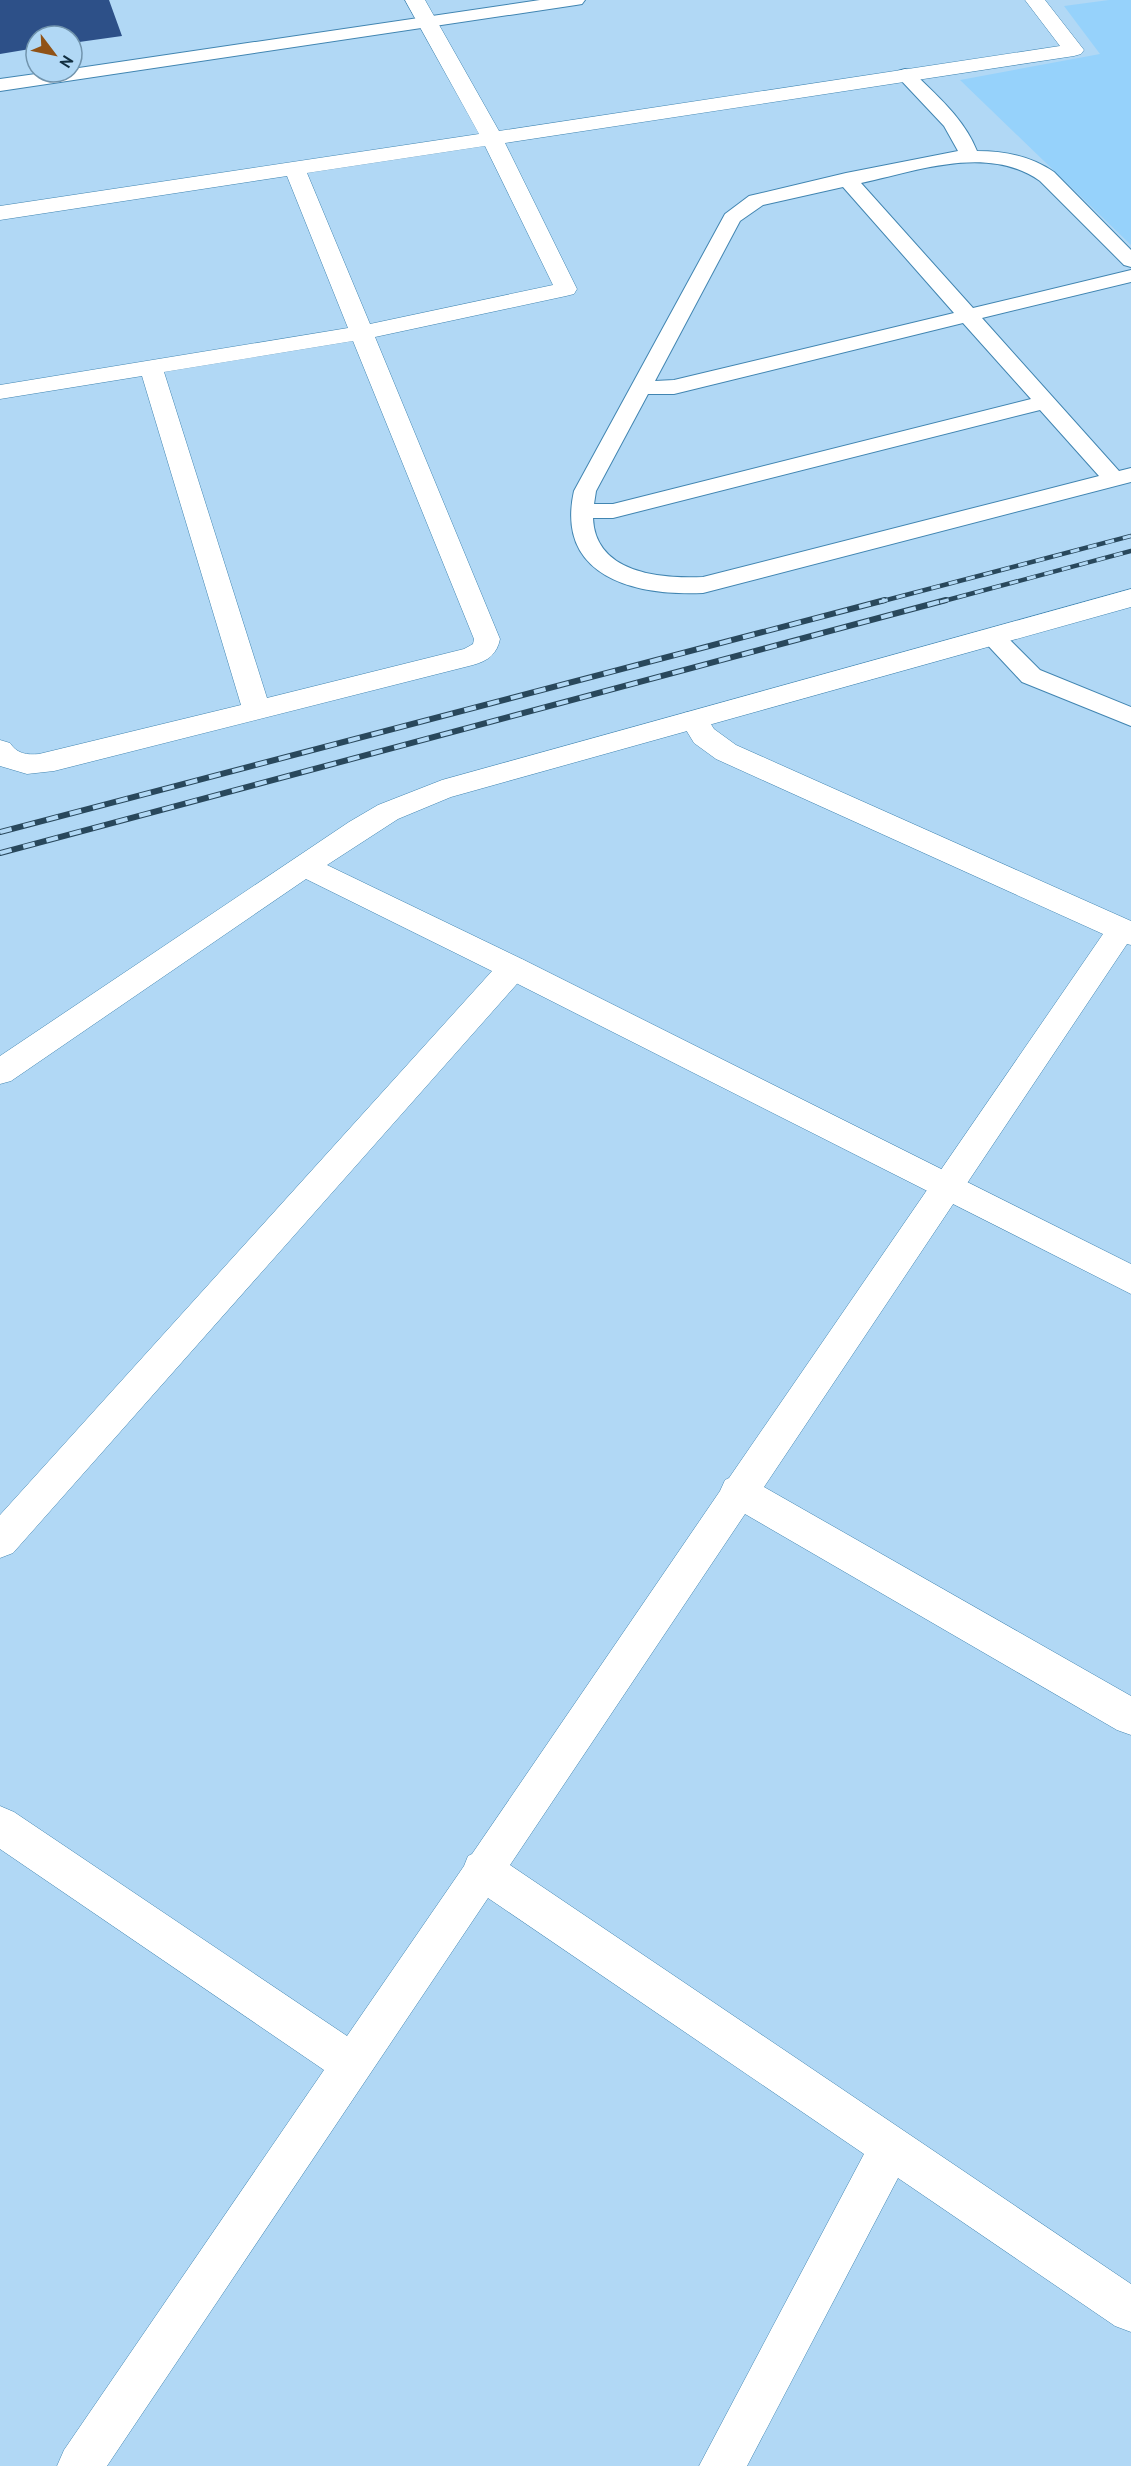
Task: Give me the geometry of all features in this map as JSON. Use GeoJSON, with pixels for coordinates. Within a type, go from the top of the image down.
{"type":"FeatureCollection","features":[{"type":"Feature","properties":{"kind":"street"},"geometry":{"type":"LineString","coordinates":[[0,392],[364,332],[566,289],[492,138],[425,21],[416,0]]}},
{"type":"Feature","properties":{"kind":"street"},"geometry":{"type":"LineString","coordinates":[[0,213],[1074,50],[1035,0]]}},
{"type":"Feature","properties":{"kind":"street"},"geometry":{"type":"LineString","coordinates":[[0,750],[1,755],[29,766],[473,657],[485,648],[487,639],[364,332],[295,169]]}},
{"type":"Feature","properties":{"kind":"street"},"geometry":{"type":"LineString","coordinates":[[151,368],[257,711]]}},
{"type":"Feature","properties":{"kind":"street"},"geometry":{"type":"LineString","coordinates":[[0,1071],[388,812],[442,790],[1131,598]]}},
{"type":"Feature","properties":{"kind":"street"},"geometry":{"type":"LineString","coordinates":[[80,2466],[944,1187],[1126,932],[726,752],[704,736],[694,720]]}},
{"type":"Feature","properties":{"kind":"street"},"geometry":{"type":"LineString","coordinates":[[304,866],[513,968],[1131,1280]]}},
{"type":"Feature","properties":{"kind":"street"},"geometry":{"type":"LineString","coordinates":[[0,1540],[513,968]]}},
{"type":"Feature","properties":{"kind":"street"},"geometry":{"type":"LineString","coordinates":[[738,1491],[1131,1717]]}},
{"type":"Feature","properties":{"kind":"street"},"geometry":{"type":"LineString","coordinates":[[0,1826],[352,2064]]}},
{"type":"Feature","properties":{"kind":"street"},"geometry":{"type":"LineString","coordinates":[[482,1870],[1131,2310]]}},
{"type":"Feature","properties":{"kind":"street"},"geometry":{"type":"LineString","coordinates":[[722,2466],[891,2147]]}},
{"type":"Feature","properties":{"kind":"lane"},"geometry":{"type":"LineString","coordinates":[[0,85],[576,0]]}},
{"type":"Feature","properties":{"kind":"lane"},"geometry":{"type":"LineString","coordinates":[[905,75],[950,120],[964,142],[969,156]]}},
{"type":"Feature","properties":{"kind":"lane"},"geometry":{"type":"LineString","coordinates":[[1123,477],[720,580],[685,586],[642,580],[624,574],[597,558],[587,546],[581,522],[585,491],[732,218],[756,200],[846,179],[969,156],[1011,161],[1040,172],[1051,179],[1131,261]]}},
{"type":"Feature","properties":{"kind":"lane"},"geometry":{"type":"LineString","coordinates":[[846,179],[1046,402],[1123,477]]}},
{"type":"Feature","properties":{"kind":"lane"},"geometry":{"type":"LineString","coordinates":[[641,388],[674,387],[1131,276]]}},
{"type":"Feature","properties":{"kind":"lane"},"geometry":{"type":"LineString","coordinates":[[582,511],[614,510],[1046,402]]}},
{"type":"Feature","properties":{"kind":"lane"},"geometry":{"type":"LineString","coordinates":[[992,637],[1030,676],[1131,717]]}},
{"type":"Feature","properties":{"kind":"shaded area"},"geometry":{"type":"Polygon","coordinates":[[[1109,0],[1131,0],[1131,245],[960,80],[1100,54],[1064,6],[1109,0]]]}},
{"type":"Feature","properties":{"kind":"building"},"geometry":{"type":"Polygon","coordinates":[[[0,0],[109,0],[122,36],[84,41],[84,24],[24,24],[24,50],[0,54],[0,0]]]}},
{"type":"Feature","properties":{"kind":"railway"},"geometry":{"type":"LineString","coordinates":[[879,602],[1131,536]]}},
{"type":"Feature","properties":{"kind":"railway"},"geometry":{"type":"LineString","coordinates":[[940,602],[1131,551]]}},
{"type":"Feature","properties":{"kind":"railway"},"geometry":{"type":"LineString","coordinates":[[0,832],[885,600]]}},
{"type":"Feature","properties":{"kind":"railway"},"geometry":{"type":"LineString","coordinates":[[0,853],[946,600]]}}]}
